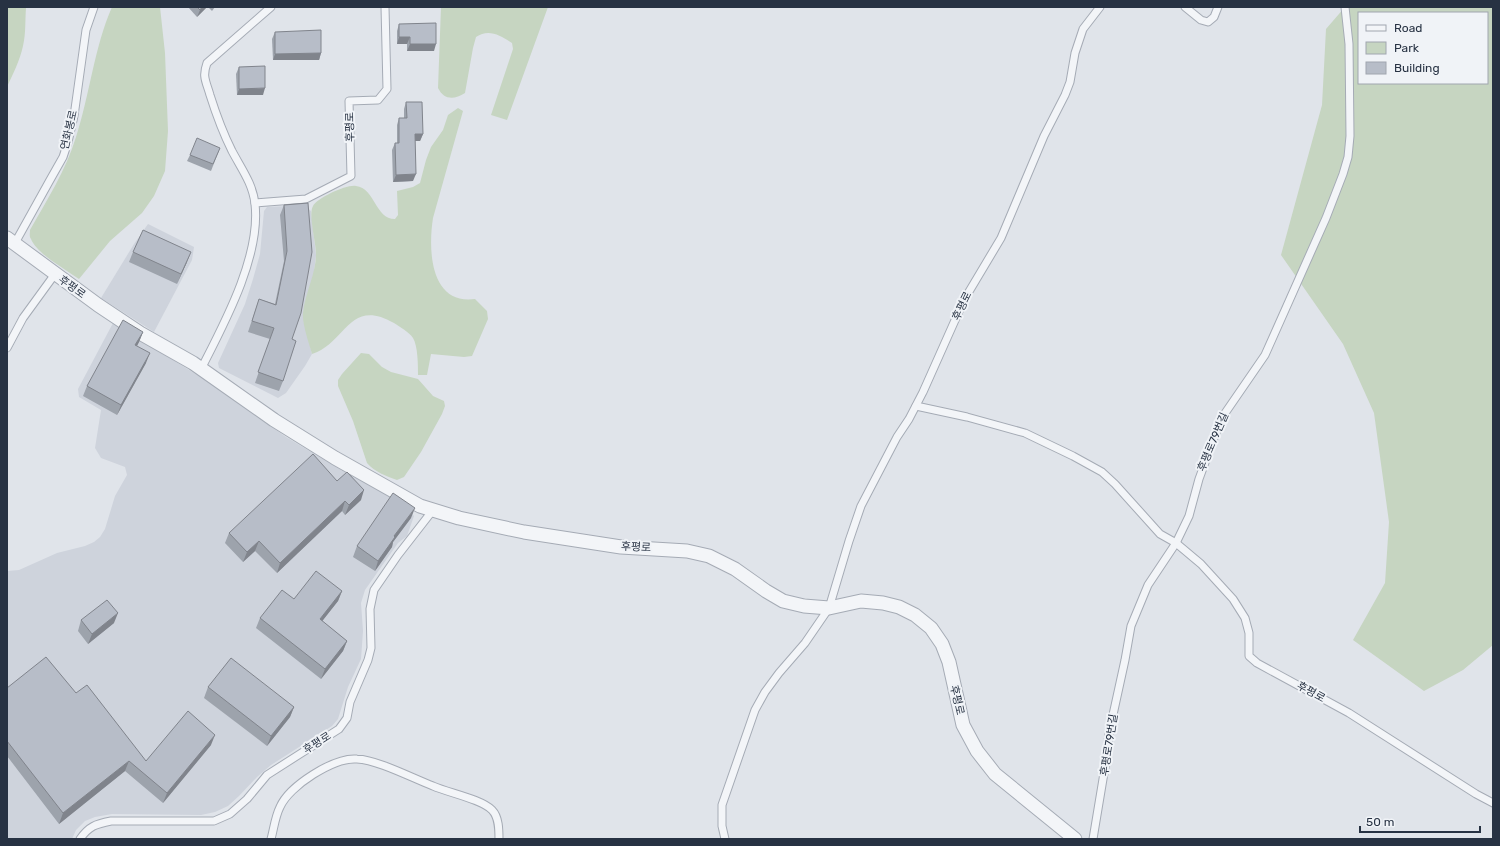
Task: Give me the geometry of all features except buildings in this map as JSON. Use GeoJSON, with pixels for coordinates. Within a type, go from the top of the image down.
{"type":"FeatureCollection","features":[{"type":"Feature","properties":{"kind":"street","name":"후평로"},"geometry":{"type":"LineString","coordinates":[[11,241],[98,305],[201,369],[274,420],[335,458],[420,506],[459,518],[524,532],[621,547],[687,551],[709,556],[735,569],[783,601],[804,606],[829,608],[861,601],[883,603],[899,607],[915,615],[931,628],[942,644],[949,662],[963,724],[977,751],[995,774],[1076,839]]}},
{"type":"Feature","properties":{"kind":"lane","name":"연화봉로"},"geometry":{"type":"LineString","coordinates":[[11,241],[57,168],[68,142],[74,116],[86,30],[94,7]]}},
{"type":"Feature","properties":{"kind":"lane"},"geometry":{"type":"LineString","coordinates":[[201,369],[240,288],[253,242],[255,222],[255,203],[250,184],[218,122],[203,73],[207,63],[271,7]]}},
{"type":"Feature","properties":{"kind":"lane","name":"후평로"},"geometry":{"type":"LineString","coordinates":[[255,203],[306,199],[351,176],[349,101],[378,100],[387,89],[385,7]]}},
{"type":"Feature","properties":{"kind":"lane","name":"후평로"},"geometry":{"type":"LineString","coordinates":[[725,839],[722,826],[722,805],[755,710],[765,692],[805,643],[829,608],[861,506],[897,437],[909,420],[916,406],[964,300],[1001,238],[1044,136],[1065,95],[1070,82],[1075,53],[1083,29],[1100,7]]}},
{"type":"Feature","properties":{"kind":"lane"},"geometry":{"type":"LineString","coordinates":[[1185,7],[1201,20],[1208,22],[1214,17],[1218,7]]}},
{"type":"Feature","properties":{"kind":"lane","name":"후평로79번길"},"geometry":{"type":"LineString","coordinates":[[1093,839],[1105,769],[1109,733],[1131,626],[1148,585],[1176,543],[1189,516],[1203,466],[1221,419],[1265,355],[1326,218],[1343,174],[1348,157],[1350,136],[1349,44],[1345,7]]}},
{"type":"Feature","properties":{"kind":"lane"},"geometry":{"type":"LineString","coordinates":[[7,348],[23,318],[55,274]]}},
{"type":"Feature","properties":{"kind":"lane","name":"후평로"},"geometry":{"type":"LineString","coordinates":[[916,406],[967,417],[1025,433],[1102,472],[1115,484],[1160,534],[1176,543],[1201,564],[1233,599],[1245,618],[1249,634],[1249,656],[1253,660],[1349,712],[1493,803]]}},
{"type":"Feature","properties":{"kind":"lane","name":"후평로"},"geometry":{"type":"LineString","coordinates":[[80,839],[84,833],[94,825],[111,821],[214,821],[230,814],[248,799],[267,775],[339,729],[347,718],[350,702],[368,660],[371,648],[370,609],[374,590],[398,555],[433,510]]}},
{"type":"Feature","properties":{"kind":"lane"},"geometry":{"type":"LineString","coordinates":[[271,839],[280,806],[289,793],[301,782],[342,760],[356,758],[373,761],[441,790],[485,805],[493,811],[497,820],[499,839]]}},
{"type":"Feature","properties":{"kind":"shaded area"},"geometry":{"type":"Polygon","coordinates":[[[267,207],[306,207],[311,211],[316,255],[307,333],[312,354],[286,393],[278,398],[219,368],[218,363],[245,304],[253,279],[260,254],[264,211],[267,207]]]}},
{"type":"Feature","properties":{"kind":"shaded area"},"geometry":{"type":"Polygon","coordinates":[[[148,224],[194,247],[192,260],[154,332],[101,298],[148,224]]]}},
{"type":"Feature","properties":{"kind":"shaded area"},"geometry":{"type":"Polygon","coordinates":[[[113,323],[202,378],[286,437],[341,470],[402,503],[414,516],[407,536],[398,543],[365,590],[361,603],[363,631],[361,659],[348,687],[338,719],[332,726],[271,765],[228,806],[215,812],[201,815],[112,814],[95,817],[85,821],[76,830],[72,839],[7,839],[7,571],[19,570],[57,553],[85,546],[94,542],[100,537],[105,529],[115,496],[127,475],[125,467],[101,458],[95,448],[101,410],[79,397],[78,389],[113,323]]]}},
{"type":"Feature","properties":{"kind":"green space"},"geometry":{"type":"Polygon","coordinates":[[[7,7],[26,8],[23,46],[7,87],[7,7]]]}},
{"type":"Feature","properties":{"kind":"green space"},"geometry":{"type":"Polygon","coordinates":[[[112,7],[160,7],[165,53],[168,131],[165,171],[154,196],[142,213],[110,241],[79,279],[45,256],[34,245],[30,238],[30,230],[56,185],[72,149],[81,121],[96,55],[112,7]]]}},
{"type":"Feature","properties":{"kind":"green space"},"geometry":{"type":"Polygon","coordinates":[[[441,7],[548,7],[507,120],[491,115],[513,49],[512,43],[495,34],[486,33],[476,37],[465,93],[457,97],[450,98],[446,97],[440,92],[438,88],[441,7]]]}},
{"type":"Feature","properties":{"kind":"green space"},"geometry":{"type":"Polygon","coordinates":[[[1345,7],[1493,7],[1493,645],[1463,670],[1424,691],[1353,640],[1385,583],[1389,522],[1374,413],[1343,344],[1281,255],[1322,105],[1326,29],[1345,7]]]}},
{"type":"Feature","properties":{"kind":"green space"},"geometry":{"type":"Polygon","coordinates":[[[458,108],[463,111],[433,218],[431,245],[435,273],[441,284],[449,293],[460,299],[475,299],[487,311],[488,319],[472,356],[464,357],[431,354],[427,375],[418,375],[417,351],[413,338],[394,323],[379,316],[367,315],[357,318],[333,341],[312,354],[305,328],[303,313],[316,261],[316,249],[311,215],[313,206],[320,199],[333,192],[346,187],[356,186],[367,192],[383,214],[388,218],[395,219],[398,215],[397,191],[413,187],[420,183],[431,147],[443,130],[448,115],[458,108]]]}},
{"type":"Feature","properties":{"kind":"green space"},"geometry":{"type":"Polygon","coordinates":[[[361,353],[369,354],[382,367],[391,372],[418,379],[433,396],[444,401],[445,406],[442,414],[421,452],[404,477],[397,480],[377,471],[367,463],[353,421],[338,386],[338,380],[342,374],[361,353]]]}}]}
